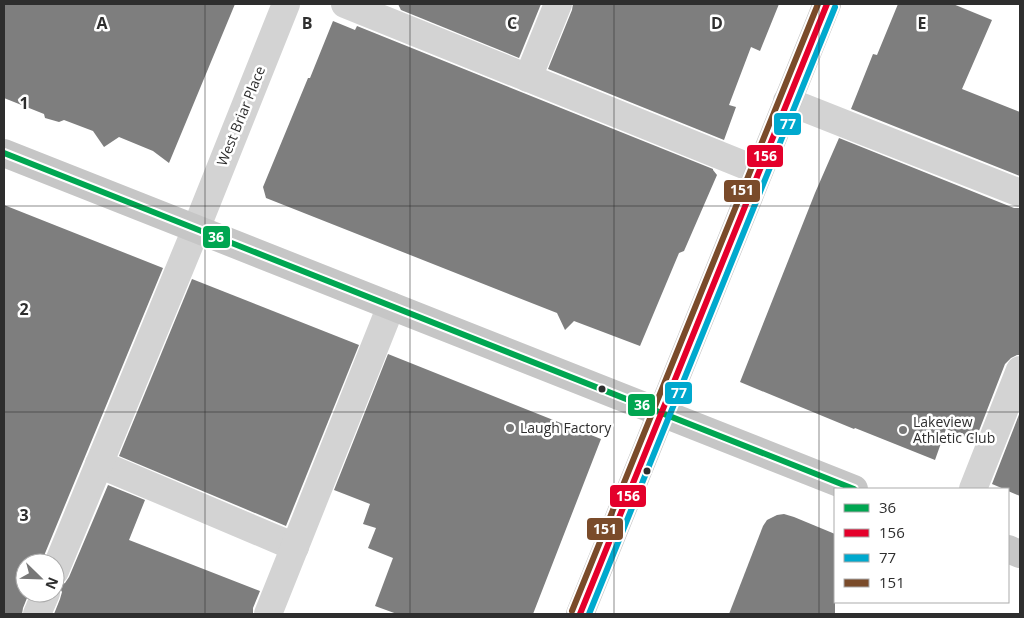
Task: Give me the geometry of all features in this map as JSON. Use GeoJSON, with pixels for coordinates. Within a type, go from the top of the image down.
{"type":"FeatureCollection","features":[{"type":"Feature","properties":{"kind":"main road"},"geometry":{"type":"LineString","coordinates":[[580,614],[827,4]]}},
{"type":"Feature","properties":{"kind":"main road"},"geometry":{"type":"LineString","coordinates":[[4,153],[851,488]]}},
{"type":"Feature","properties":{"kind":"street","name":"West Briar Place"},"geometry":{"type":"LineString","coordinates":[[63,553],[286,4]]}},
{"type":"Feature","properties":{"kind":"street"},"geometry":{"type":"LineString","coordinates":[[345,4],[759,171]]}},
{"type":"Feature","properties":{"kind":"street"},"geometry":{"type":"LineString","coordinates":[[528,78],[558,4]]}},
{"type":"Feature","properties":{"kind":"street"},"geometry":{"type":"LineString","coordinates":[[787,101],[1020,193]]}},
{"type":"Feature","properties":{"kind":"street"},"geometry":{"type":"LineString","coordinates":[[268,614],[391,306]]}},
{"type":"Feature","properties":{"kind":"street"},"geometry":{"type":"LineString","coordinates":[[973,488],[1020,370]]}},
{"type":"Feature","properties":{"kind":"street"},"geometry":{"type":"LineString","coordinates":[[99,464],[295,547]]}},
{"type":"Feature","properties":{"kind":"building"},"geometry":{"type":"Polygon","coordinates":[[[4,4],[235,4],[169,163],[153,151],[119,137],[104,147],[93,131],[64,120],[59,122],[45,118],[44,114],[4,98],[4,4]]]}},
{"type":"Feature","properties":{"kind":"building"},"geometry":{"type":"Polygon","coordinates":[[[398,4],[541,4],[519,58],[401,10],[398,4]]]}},
{"type":"Feature","properties":{"kind":"building"},"geometry":{"type":"Polygon","coordinates":[[[573,4],[779,4],[760,51],[751,47],[729,105],[736,107],[724,140],[548,69],[573,4]]]}},
{"type":"Feature","properties":{"kind":"building"},"geometry":{"type":"Polygon","coordinates":[[[898,4],[953,4],[992,20],[962,89],[1020,112],[1020,176],[851,109],[873,54],[877,55],[898,4]]]}},
{"type":"Feature","properties":{"kind":"building"},"geometry":{"type":"Polygon","coordinates":[[[333,21],[355,30],[357,26],[713,169],[717,175],[684,251],[679,253],[640,346],[574,321],[565,330],[557,313],[266,198],[263,187],[333,21]]]}},
{"type":"Feature","properties":{"kind":"building"},"geometry":{"type":"Polygon","coordinates":[[[839,138],[1014,208],[1020,208],[1020,355],[1011,358],[1005,364],[975,441],[946,429],[935,460],[740,382],[815,193],[839,138]]]}},
{"type":"Feature","properties":{"kind":"building"},"geometry":{"type":"Polygon","coordinates":[[[4,205],[163,268],[45,553],[15,553],[15,603],[25,603],[22,614],[4,614],[4,205]]]}},
{"type":"Feature","properties":{"kind":"building"},"geometry":{"type":"Polygon","coordinates":[[[192,279],[359,345],[286,526],[119,456],[192,279]]]}},
{"type":"Feature","properties":{"kind":"building"},"geometry":{"type":"Polygon","coordinates":[[[388,354],[601,439],[533,614],[397,614],[375,606],[393,558],[368,548],[376,528],[363,524],[370,504],[334,490],[388,354]]]}},
{"type":"Feature","properties":{"kind":"building"},"geometry":{"type":"Polygon","coordinates":[[[1020,412],[1020,496],[1009,491],[1009,488],[1002,488],[992,484],[1020,412]]]}},
{"type":"Feature","properties":{"kind":"building"},"geometry":{"type":"Polygon","coordinates":[[[108,485],[145,500],[129,540],[260,591],[253,608],[253,614],[54,614],[58,603],[65,603],[65,583],[108,485]]]}},
{"type":"Feature","properties":{"kind":"building"},"geometry":{"type":"Polygon","coordinates":[[[784,514],[794,517],[834,534],[835,614],[729,614],[763,526],[767,520],[784,514]]]}},
{"type":"Feature","properties":{"kind":"transit line","name":"151"},"geometry":{"type":"LineString","coordinates":[[572,611],[818,4]]}},
{"type":"Feature","properties":{"kind":"transit line","name":"156"},"geometry":{"type":"LineString","coordinates":[[580,614],[827,4]]}},
{"type":"Feature","properties":{"kind":"transit line","name":"77"},"geometry":{"type":"LineString","coordinates":[[589,614],[835,7]]}},
{"type":"Feature","properties":{"kind":"transit line","name":"36"},"geometry":{"type":"LineString","coordinates":[[4,153],[851,488]]}},
{"type":"Feature","properties":{"kind":"place","name":"Laugh Factory"},"geometry":{"type":"Point","coordinates":[510,428]}},
{"type":"Feature","properties":{"kind":"place","name":"Lakeview Athletic Club"},"geometry":{"type":"Point","coordinates":[903,430]}}]}
